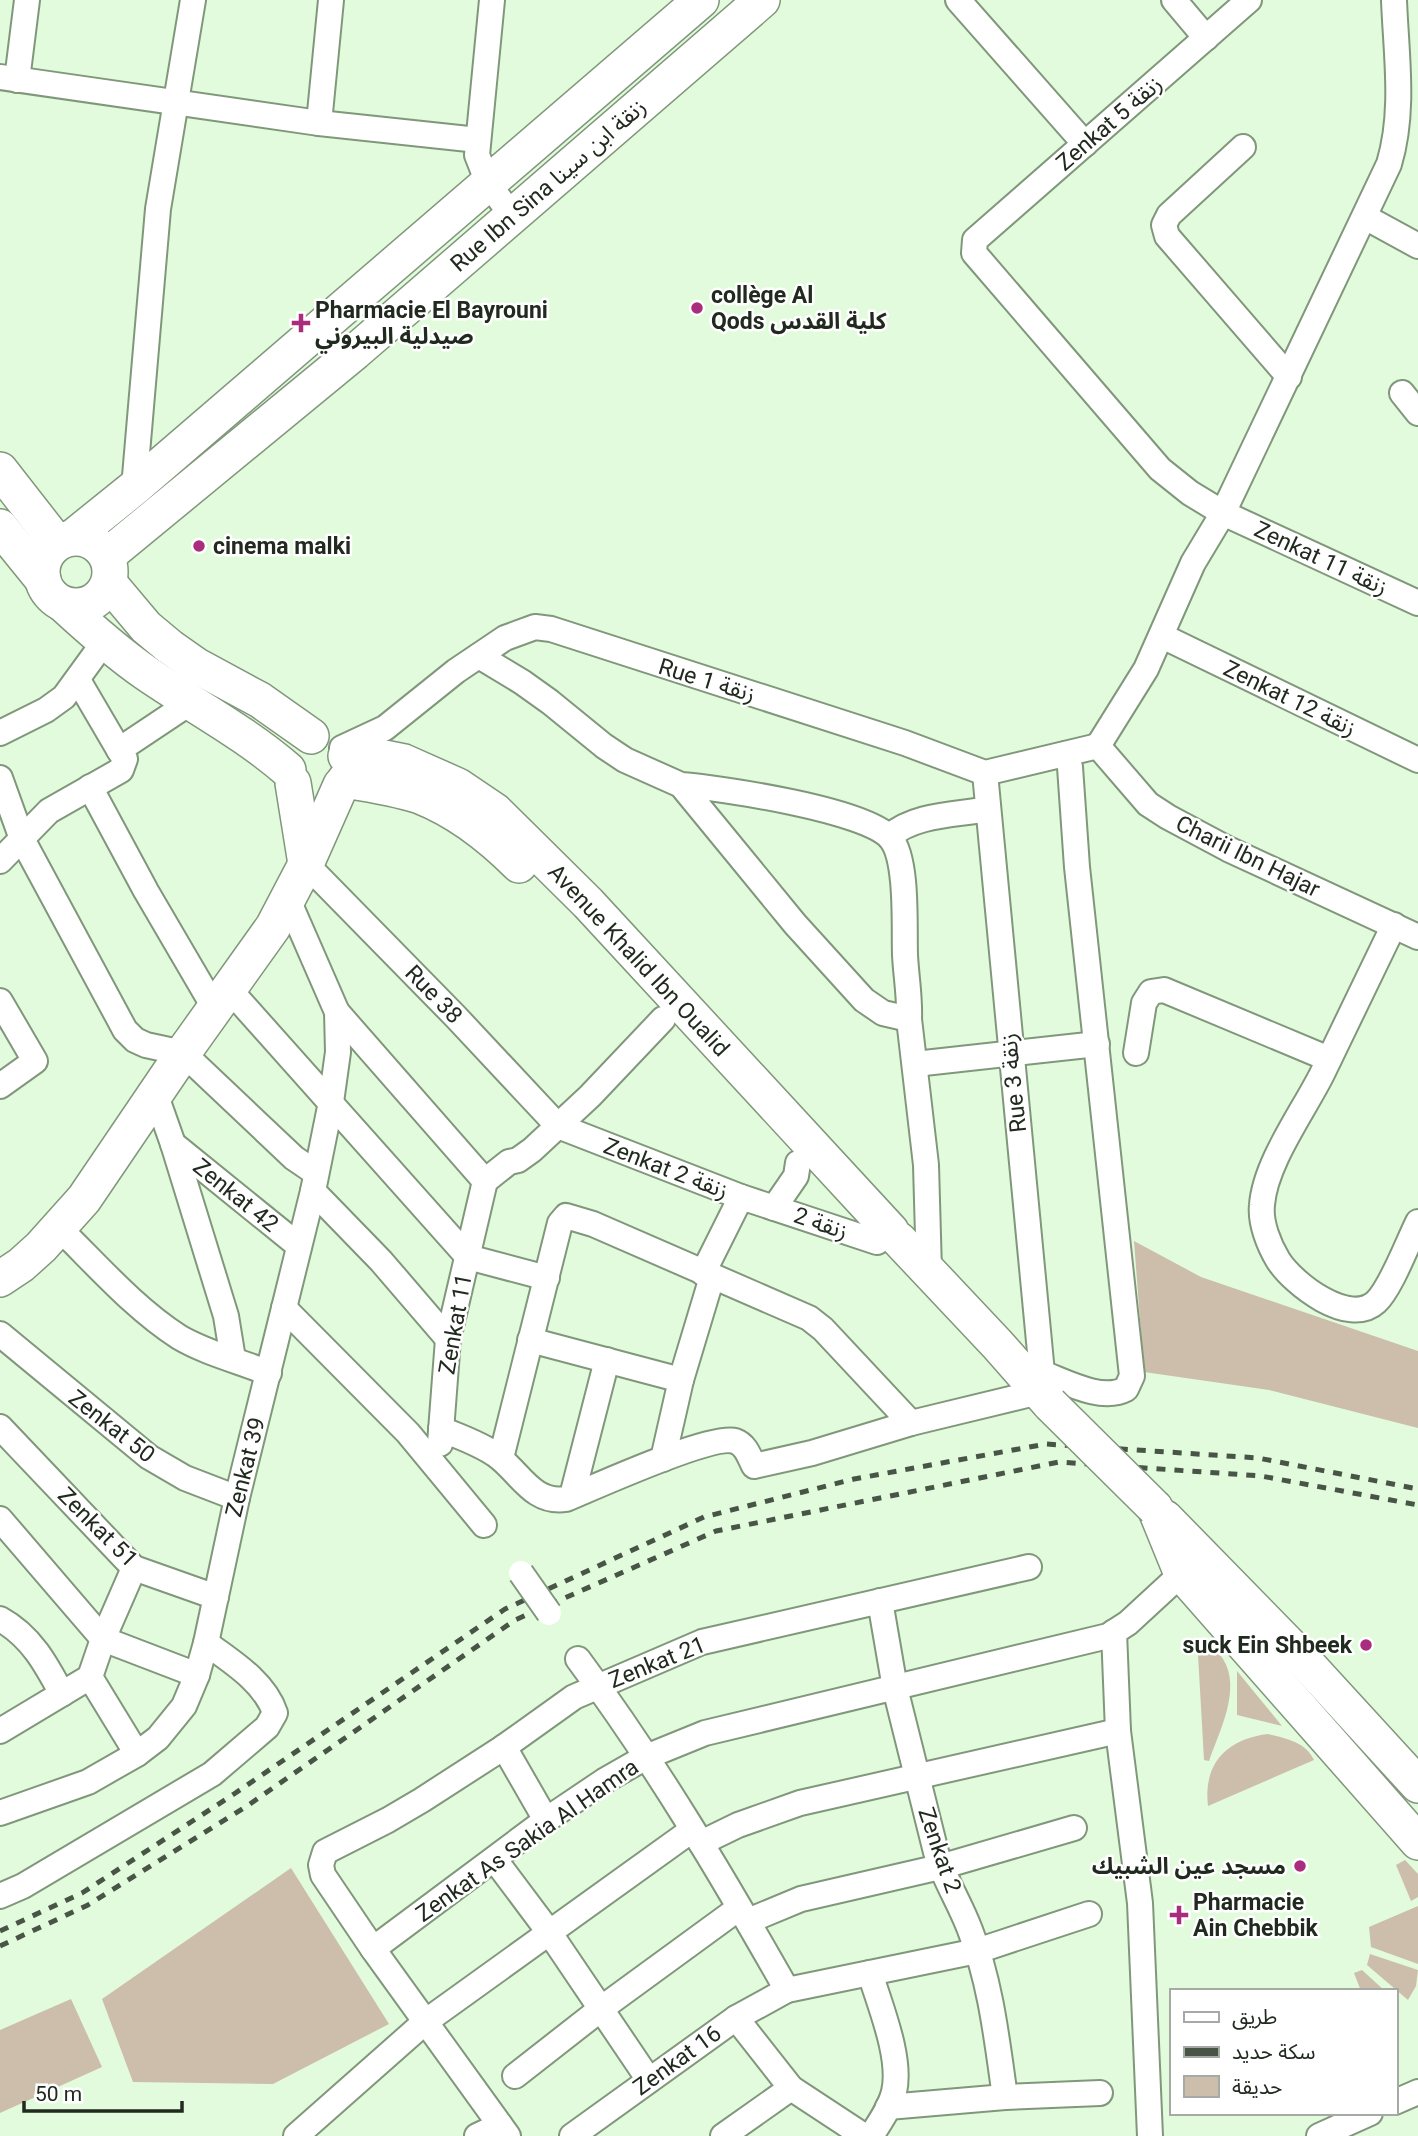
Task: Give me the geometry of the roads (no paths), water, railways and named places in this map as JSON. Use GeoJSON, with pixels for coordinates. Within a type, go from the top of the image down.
{"type":"FeatureCollection","features":[{"type":"Feature","properties":{"kind":"main road","name":"Rue Ibn Sina زنقة ابن سينا"},"geometry":{"type":"LineString","coordinates":[[65,541],[134,488],[701,0]]}},
{"type":"Feature","properties":{"kind":"main road","name":"Rue Ibn Sina زنقة ابن سينا"},"geometry":{"type":"LineString","coordinates":[[108,570],[762,0]]}},
{"type":"Feature","properties":{"kind":"main road"},"geometry":{"type":"LineString","coordinates":[[0,470],[65,541]]}},
{"type":"Feature","properties":{"kind":"main road"},"geometry":{"type":"LineString","coordinates":[[0,527],[53,592],[104,642],[259,745],[300,790],[318,796],[328,794],[337,761]]}},
{"type":"Feature","properties":{"kind":"main road"},"geometry":{"type":"LineString","coordinates":[[65,541],[92,542],[101,548],[108,570],[104,593],[86,605],[75,607],[53,592],[44,559],[65,541]]}},
{"type":"Feature","properties":{"kind":"main road","name":"Avenue Khalid Ibn Oualid"},"geometry":{"type":"LineString","coordinates":[[108,570],[146,627],[170,647],[197,666],[260,700],[337,761],[452,812],[491,839],[537,883],[798,1163],[886,1241],[929,1271],[1155,1508],[1192,1564],[1418,1842]]}},
{"type":"Feature","properties":{"kind":"main road"},"geometry":{"type":"LineString","coordinates":[[306,864],[290,777],[290,752],[303,739],[337,761]]}},
{"type":"Feature","properties":{"kind":"main road","name":"Avenue Khalid Ibn Oualid"},"geometry":{"type":"LineString","coordinates":[[337,761],[374,756],[413,765],[458,786],[495,811],[588,903],[886,1241],[966,1340],[995,1363],[1044,1390]]}},
{"type":"Feature","properties":{"kind":"main road"},"geometry":{"type":"LineString","coordinates":[[0,1279],[21,1265],[84,1199],[155,1093],[273,928],[289,902],[306,864],[337,761]]}},
{"type":"Feature","properties":{"kind":"main road","name":"Avenue Khalid Ibn Oualid"},"geometry":{"type":"LineString","coordinates":[[1192,1564],[1299,1655],[1418,1785]]}},
{"type":"Feature","properties":{"kind":"street"},"geometry":{"type":"LineString","coordinates":[[27,0],[8,78],[319,122],[478,140]]}},
{"type":"Feature","properties":{"kind":"street"},"geometry":{"type":"LineString","coordinates":[[134,488],[159,197],[193,0]]}},
{"type":"Feature","properties":{"kind":"street"},"geometry":{"type":"LineString","coordinates":[[319,122],[331,0]]}},
{"type":"Feature","properties":{"kind":"street"},"geometry":{"type":"LineString","coordinates":[[492,0],[477,155],[488,183],[512,216]]}},
{"type":"Feature","properties":{"kind":"street"},"geometry":{"type":"LineString","coordinates":[[958,0],[1085,144]]}},
{"type":"Feature","properties":{"kind":"street"},"geometry":{"type":"LineString","coordinates":[[1174,0],[1206,38]]}},
{"type":"Feature","properties":{"kind":"street","name":"Zenkat 5 زنقة"},"geometry":{"type":"LineString","coordinates":[[972,247],[975,240],[1249,0]]}},
{"type":"Feature","properties":{"kind":"street"},"geometry":{"type":"LineString","coordinates":[[985,773],[1098,746],[1127,702],[1162,636],[1194,563],[1223,513],[1389,164],[1395,145],[1398,82],[1394,0]]}},
{"type":"Feature","properties":{"kind":"street"},"geometry":{"type":"LineString","coordinates":[[1243,147],[1169,215],[1164,225],[1167,236],[1289,377]]}},
{"type":"Feature","properties":{"kind":"street"},"geometry":{"type":"LineString","coordinates":[[1365,217],[1418,246]]}},
{"type":"Feature","properties":{"kind":"street","name":"Zenkat 11 زنقة"},"geometry":{"type":"LineString","coordinates":[[972,247],[974,253],[1160,469],[1190,493],[1223,513],[1418,603]]}},
{"type":"Feature","properties":{"kind":"street"},"geometry":{"type":"LineString","coordinates":[[1402,393],[1418,413]]}},
{"type":"Feature","properties":{"kind":"street","name":"Rue 1 زنقة"},"geometry":{"type":"LineString","coordinates":[[337,761],[385,728],[456,671],[505,638],[534,627],[551,629],[905,743],[985,773]]}},
{"type":"Feature","properties":{"kind":"street","name":"Zenkat 12 زنقة"},"geometry":{"type":"LineString","coordinates":[[1162,636],[1418,760]]}},
{"type":"Feature","properties":{"kind":"street"},"geometry":{"type":"LineString","coordinates":[[0,733],[58,702],[78,680],[104,642]]}},
{"type":"Feature","properties":{"kind":"street"},"geometry":{"type":"LineString","coordinates":[[479,656],[532,689],[615,753],[642,768],[681,785],[797,802],[857,821],[890,836],[896,846],[902,877],[909,1019],[926,1165],[929,1271]]}},
{"type":"Feature","properties":{"kind":"street"},"geometry":{"type":"LineString","coordinates":[[0,860],[49,811],[121,770],[125,759],[78,680]]}},
{"type":"Feature","properties":{"kind":"street"},"geometry":{"type":"LineString","coordinates":[[119,750],[191,702]]}},
{"type":"Feature","properties":{"kind":"street","name":"Charii Ibn Hajar"},"geometry":{"type":"LineString","coordinates":[[1098,746],[1148,804],[1168,817],[1228,849],[1418,937]]}},
{"type":"Feature","properties":{"kind":"street"},"geometry":{"type":"LineString","coordinates":[[441,1429],[477,1444],[501,1458],[539,1495],[555,1500],[716,1442],[729,1440],[744,1447],[754,1466],[812,1453],[911,1423],[1044,1390],[1111,1394],[1126,1389],[1132,1377],[1077,867],[1074,800],[1066,754]]}},
{"type":"Feature","properties":{"kind":"street","name":"Rue 3 زنقة"},"geometry":{"type":"LineString","coordinates":[[985,773],[1044,1390]]}},
{"type":"Feature","properties":{"kind":"street"},"geometry":{"type":"LineString","coordinates":[[0,778],[22,839],[124,1030],[146,1045],[183,1053],[294,1158],[448,1339]]}},
{"type":"Feature","properties":{"kind":"street"},"geometry":{"type":"LineString","coordinates":[[681,785],[795,923],[864,1000],[883,1013],[909,1019]]}},
{"type":"Feature","properties":{"kind":"street"},"geometry":{"type":"LineString","coordinates":[[90,787],[146,891],[222,999],[331,1102],[468,1257],[547,1278]]}},
{"type":"Feature","properties":{"kind":"street"},"geometry":{"type":"LineString","coordinates":[[890,836],[899,828],[916,822],[988,809]]}},
{"type":"Feature","properties":{"kind":"street","name":"Rue 38"},"geometry":{"type":"LineString","coordinates":[[306,864],[558,1126]]}},
{"type":"Feature","properties":{"kind":"street","name":"Zenkat 39"},"geometry":{"type":"LineString","coordinates":[[289,902],[337,1012],[485,1181]]}},
{"type":"Feature","properties":{"kind":"street"},"geometry":{"type":"LineString","coordinates":[[1394,925],[1329,1059],[1280,1151],[1264,1191],[1262,1212],[1266,1232],[1277,1259],[1298,1283],[1336,1305],[1354,1311],[1377,1301],[1418,1222]]}},
{"type":"Feature","properties":{"kind":"street"},"geometry":{"type":"LineString","coordinates":[[1136,1052],[1144,1003],[1151,992],[1164,990],[1329,1059]]}},
{"type":"Feature","properties":{"kind":"street"},"geometry":{"type":"LineString","coordinates":[[0,1000],[35,1060],[0,1086]]}},
{"type":"Feature","properties":{"kind":"street","name":"Zenkat 39"},"geometry":{"type":"LineString","coordinates":[[0,1814],[88,1782],[137,1755],[158,1738],[184,1706],[206,1643],[237,1498],[315,1182],[338,1052],[337,1012]]}},
{"type":"Feature","properties":{"kind":"street"},"geometry":{"type":"LineString","coordinates":[[485,1181],[509,1163],[524,1157],[663,1019]]}},
{"type":"Feature","properties":{"kind":"street"},"geometry":{"type":"LineString","coordinates":[[915,1064],[1097,1044]]}},
{"type":"Feature","properties":{"kind":"street"},"geometry":{"type":"LineString","coordinates":[[155,1093],[226,1316],[233,1359]]}},
{"type":"Feature","properties":{"kind":"street","name":"Zenkat 2 زنقة"},"geometry":{"type":"LineString","coordinates":[[558,1126],[774,1208]]}},
{"type":"Feature","properties":{"kind":"street","name":"Zenkat 42"},"geometry":{"type":"LineString","coordinates":[[173,1144],[299,1246]]}},
{"type":"Feature","properties":{"kind":"street","name":"زنقة 2"},"geometry":{"type":"LineString","coordinates":[[798,1163],[796,1176],[774,1208],[886,1241]]}},
{"type":"Feature","properties":{"kind":"street","name":"Zenkat 11"},"geometry":{"type":"LineString","coordinates":[[439,1469],[448,1339],[485,1181]]}},
{"type":"Feature","properties":{"kind":"street"},"geometry":{"type":"LineString","coordinates":[[663,1459],[708,1275],[741,1197]]}},
{"type":"Feature","properties":{"kind":"street"},"geometry":{"type":"LineString","coordinates":[[501,1458],[560,1223],[566,1216],[593,1224],[813,1321],[911,1423]]}},
{"type":"Feature","properties":{"kind":"street"},"geometry":{"type":"LineString","coordinates":[[59,1228],[145,1312],[180,1337],[206,1350],[269,1373]]}},
{"type":"Feature","properties":{"kind":"street"},"geometry":{"type":"LineString","coordinates":[[284,1308],[408,1433],[484,1525]]}},
{"type":"Feature","properties":{"kind":"street","name":"Zenkat 50"},"geometry":{"type":"LineString","coordinates":[[0,1334],[149,1457],[186,1478],[237,1498]]}},
{"type":"Feature","properties":{"kind":"street"},"geometry":{"type":"LineString","coordinates":[[530,1340],[681,1380]]}},
{"type":"Feature","properties":{"kind":"street"},"geometry":{"type":"LineString","coordinates":[[572,1496],[607,1360]]}},
{"type":"Feature","properties":{"kind":"street","name":"Zenkat 51"},"geometry":{"type":"LineString","coordinates":[[0,1427],[134,1568],[216,1597]]}},
{"type":"Feature","properties":{"kind":"street"},"geometry":{"type":"LineString","coordinates":[[0,1519],[103,1639],[197,1675]]}},
{"type":"Feature","properties":{"kind":"street","name":"Zenkat As Sakia Al Hamra"},"geometry":{"type":"LineString","coordinates":[[373,1949],[546,1820],[646,1757],[705,1732],[1114,1633],[1192,1564]]}},
{"type":"Feature","properties":{"kind":"street","name":"Zenkat 21"},"geometry":{"type":"LineString","coordinates":[[373,1949],[323,1874],[321,1866],[325,1852],[388,1821],[504,1747],[564,1704],[598,1686],[710,1639],[1028,1567]]}},
{"type":"Feature","properties":{"kind":"street"},"geometry":{"type":"LineString","coordinates":[[0,1731],[90,1677],[103,1639],[134,1568]]}},
{"type":"Feature","properties":{"kind":"street"},"geometry":{"type":"LineString","coordinates":[[521,1573],[549,1613]]}},
{"type":"Feature","properties":{"kind":"street","name":"Zenkat 2"},"geometry":{"type":"LineString","coordinates":[[880,1601],[895,1688],[940,1867],[978,1951],[993,2018],[1005,2097]]}},
{"type":"Feature","properties":{"kind":"street"},"geometry":{"type":"LineString","coordinates":[[0,1619],[27,1637],[62,1694]]}},
{"type":"Feature","properties":{"kind":"street"},"geometry":{"type":"LineString","coordinates":[[1114,1633],[1118,1731],[1140,1903],[1150,2136]]}},
{"type":"Feature","properties":{"kind":"street"},"geometry":{"type":"LineString","coordinates":[[0,1896],[23,1886],[212,1774],[267,1727],[275,1713],[272,1704],[240,1668],[206,1643]]}},
{"type":"Feature","properties":{"kind":"street"},"geometry":{"type":"LineString","coordinates":[[578,1659],[646,1757],[744,1914],[787,1990]]}},
{"type":"Feature","properties":{"kind":"street"},"geometry":{"type":"LineString","coordinates":[[90,1677],[137,1755]]}},
{"type":"Feature","properties":{"kind":"street"},"geometry":{"type":"LineString","coordinates":[[296,2136],[425,2022],[549,1933],[696,1837],[738,1825],[784,1807],[1118,1731]]}},
{"type":"Feature","properties":{"kind":"street"},"geometry":{"type":"LineString","coordinates":[[504,1747],[546,1820]]}},
{"type":"Feature","properties":{"kind":"street"},"geometry":{"type":"LineString","coordinates":[[515,2076],[601,2008],[744,1914],[940,1867],[1074,1829]]}},
{"type":"Feature","properties":{"kind":"street"},"geometry":{"type":"LineString","coordinates":[[495,1860],[549,1933],[649,2080]]}},
{"type":"Feature","properties":{"kind":"street","name":"Zenkat 16"},"geometry":{"type":"LineString","coordinates":[[572,2136],[736,2018],[787,1990],[978,1951],[1089,1914]]}},
{"type":"Feature","properties":{"kind":"street"},"geometry":{"type":"LineString","coordinates":[[373,1949],[504,2131],[477,2136]]}},
{"type":"Feature","properties":{"kind":"street"},"geometry":{"type":"LineString","coordinates":[[870,1973],[895,2064],[896,2079],[888,2108],[871,2136]]}},
{"type":"Feature","properties":{"kind":"street"},"geometry":{"type":"LineString","coordinates":[[736,2018],[791,2088],[864,2136]]}},
{"type":"Feature","properties":{"kind":"street"},"geometry":{"type":"LineString","coordinates":[[723,2136],[791,2088]]}},
{"type":"Feature","properties":{"kind":"street"},"geometry":{"type":"LineString","coordinates":[[1397,2101],[1418,2092]]}},
{"type":"Feature","properties":{"kind":"street"},"geometry":{"type":"LineString","coordinates":[[888,2108],[1005,2097],[1100,2093]]}},
{"type":"Feature","properties":{"kind":"street"},"geometry":{"type":"LineString","coordinates":[[1319,2136],[1366,2115]]}},
{"type":"Feature","properties":{"kind":"railway"},"geometry":{"type":"LineString","coordinates":[[0,1931],[82,1893],[234,1794],[505,1609],[704,1517],[854,1479],[1046,1444],[1258,1458],[1418,1489]]}},
{"type":"Feature","properties":{"kind":"railway"},"geometry":{"type":"LineString","coordinates":[[0,1946],[88,1905],[247,1806],[515,1620],[716,1531],[1059,1462],[1261,1476],[1418,1505]]}},
{"type":"Feature","properties":{"kind":"place","name":"collège Al Qods كلية القدس"},"geometry":{"type":"Point","coordinates":[697,308]}},
{"type":"Feature","properties":{"kind":"place","name":"Pharmacie El Bayrouni صيدلية البيروني"},"geometry":{"type":"Point","coordinates":[301,323]}},
{"type":"Feature","properties":{"kind":"place","name":"cinema malki"},"geometry":{"type":"Point","coordinates":[199,546]}},
{"type":"Feature","properties":{"kind":"place","name":"suck Ein Shbeek"},"geometry":{"type":"Point","coordinates":[1366,1645]}},
{"type":"Feature","properties":{"kind":"place","name":"مسجد عين الشبيك"},"geometry":{"type":"Point","coordinates":[1300,1866]}},
{"type":"Feature","properties":{"kind":"place","name":"Pharmacie Ain Chebbik"},"geometry":{"type":"Point","coordinates":[1179,1915]}}]}
